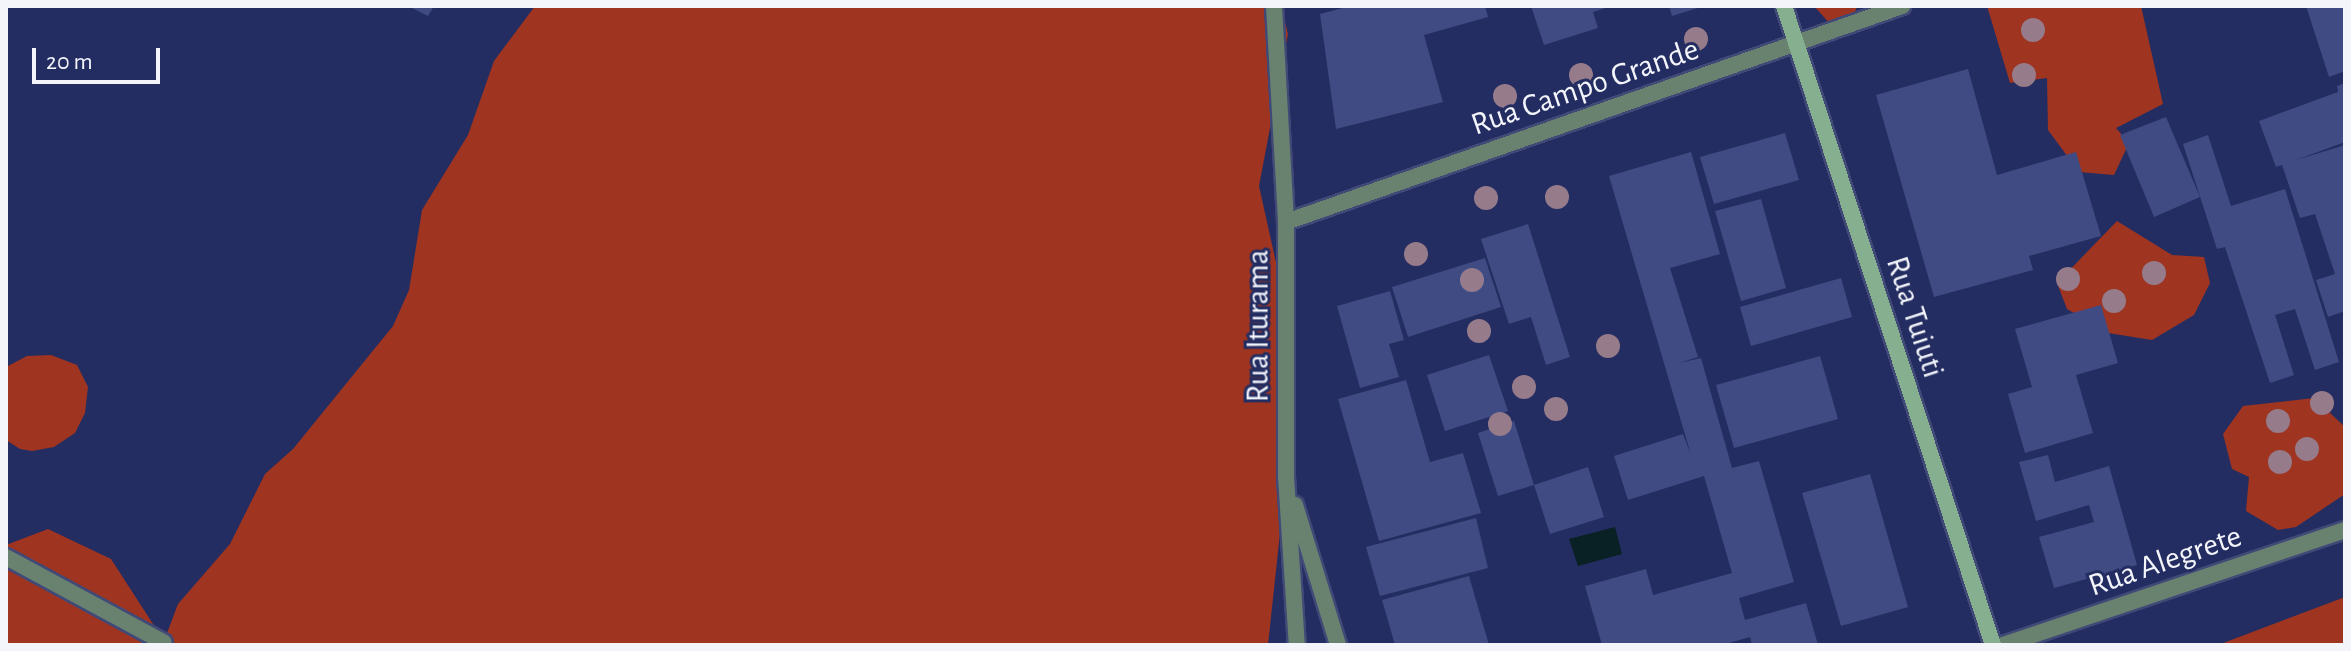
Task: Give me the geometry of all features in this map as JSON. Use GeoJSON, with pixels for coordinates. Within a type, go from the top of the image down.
{"type":"FeatureCollection","features":[{"type":"Feature","properties":{"kind":"street","name":"Rua Iturama"},"geometry":{"type":"LineString","coordinates":[[1274,6],[1286,222],[1286,477],[1297,645]]}},
{"type":"Feature","properties":{"kind":"street","name":"Rua Tuiuti"},"geometry":{"type":"LineString","coordinates":[[1784,6],[1993,645]]}},
{"type":"Feature","properties":{"kind":"street","name":"Rua Campo Grande"},"geometry":{"type":"LineString","coordinates":[[1286,222],[1902,6]]}},
{"type":"Feature","properties":{"kind":"street"},"geometry":{"type":"LineString","coordinates":[[1286,477],[1338,645]]}},
{"type":"Feature","properties":{"kind":"street","name":"Rua Alegrete"},"geometry":{"type":"LineString","coordinates":[[2003,645],[2345,530]]}},
{"type":"Feature","properties":{"kind":"street"},"geometry":{"type":"LineString","coordinates":[[6,557],[163,642]]}},
{"type":"Feature","properties":{"kind":"shaded area"},"geometry":{"type":"Polygon","coordinates":[[[535,6],[1281,6],[1288,34],[1259,186],[1285,303],[1286,477],[1268,645],[6,645],[6,545],[48,529],[111,559],[164,641],[178,604],[230,544],[265,474],[293,449],[393,326],[409,290],[422,210],[468,135],[494,61],[535,6]]]}},
{"type":"Feature","properties":{"kind":"shaded area"},"geometry":{"type":"Polygon","coordinates":[[[1814,6],[1857,7],[1853,16],[1832,26],[1814,6]]]}},
{"type":"Feature","properties":{"kind":"shaded area"},"geometry":{"type":"Polygon","coordinates":[[[1987,6],[2141,6],[2163,104],[2116,128],[2129,143],[2114,175],[2079,172],[2048,130],[2047,78],[2010,83],[1987,6]]]}},
{"type":"Feature","properties":{"kind":"shaded area"},"geometry":{"type":"Polygon","coordinates":[[[2117,221],[2172,255],[2204,257],[2210,283],[2194,315],[2152,340],[2108,333],[2067,309],[2057,283],[2117,221]]]}},
{"type":"Feature","properties":{"kind":"shaded area"},"geometry":{"type":"Polygon","coordinates":[[[51,355],[77,365],[88,387],[85,413],[75,433],[54,447],[32,451],[20,449],[6,440],[6,367],[27,356],[51,355]]]}},
{"type":"Feature","properties":{"kind":"shaded area"},"geometry":{"type":"Polygon","coordinates":[[[2314,398],[2345,427],[2345,494],[2296,527],[2278,530],[2246,511],[2249,477],[2232,469],[2223,434],[2243,406],[2314,398]]]}},
{"type":"Feature","properties":{"kind":"shaded area"},"geometry":{"type":"Polygon","coordinates":[[[1615,527],[1622,554],[1578,566],[1569,539],[1615,527]]]}},
{"type":"Feature","properties":{"kind":"shaded area"},"geometry":{"type":"Polygon","coordinates":[[[2345,597],[2345,645],[2218,645],[2345,597]]]}},
{"type":"Feature","properties":{"kind":"building"},"geometry":{"type":"Polygon","coordinates":[[[408,6],[434,6],[428,16],[408,6]]]}},
{"type":"Feature","properties":{"kind":"building"},"geometry":{"type":"Polygon","coordinates":[[[1350,6],[1485,6],[1488,17],[1424,35],[1443,102],[1336,129],[1320,14],[1350,6]]]}},
{"type":"Feature","properties":{"kind":"building"},"geometry":{"type":"Polygon","coordinates":[[[1531,6],[1609,7],[1593,12],[1598,28],[1544,45],[1531,6]]]}},
{"type":"Feature","properties":{"kind":"building"},"geometry":{"type":"Polygon","coordinates":[[[1669,6],[1701,6],[1701,7],[1672,16],[1669,6]]]}},
{"type":"Feature","properties":{"kind":"building"},"geometry":{"type":"Polygon","coordinates":[[[2306,6],[2345,6],[2345,71],[2329,77],[2306,6]]]}},
{"type":"Feature","properties":{"kind":"building"},"geometry":{"type":"Polygon","coordinates":[[[1968,69],[1997,175],[2076,152],[2101,236],[2029,256],[2033,270],[1934,297],[1876,95],[1968,69]]]}},
{"type":"Feature","properties":{"kind":"building"},"geometry":{"type":"Polygon","coordinates":[[[2345,83],[2345,142],[2296,160],[2345,145],[2345,311],[2328,317],[2316,280],[2335,274],[2315,214],[2300,218],[2282,165],[2276,167],[2259,121],[2338,92],[2337,86],[2345,83]]]}},
{"type":"Feature","properties":{"kind":"building"},"geometry":{"type":"Polygon","coordinates":[[[2166,117],[2200,197],[2154,217],[2120,135],[2166,117]]]}},
{"type":"Feature","properties":{"kind":"building"},"geometry":{"type":"Polygon","coordinates":[[[1785,133],[1799,180],[1714,204],[1700,157],[1785,133]]]}},
{"type":"Feature","properties":{"kind":"building"},"geometry":{"type":"Polygon","coordinates":[[[2208,135],[2231,206],[2285,189],[2339,362],[2315,370],[2295,309],[2275,315],[2294,375],[2270,383],[2225,247],[2217,249],[2183,144],[2208,135]]]}},
{"type":"Feature","properties":{"kind":"building"},"geometry":{"type":"Polygon","coordinates":[[[1691,152],[1720,254],[1670,268],[1698,357],[1679,363],[1701,358],[1732,468],[1759,461],[1794,582],[1739,598],[1745,620],[1806,603],[1818,645],[1752,645],[1750,637],[1722,645],[1602,645],[1585,586],[1646,569],[1653,595],[1732,573],[1704,476],[1628,500],[1614,456],[1683,434],[1691,455],[1609,176],[1691,152]]]}},
{"type":"Feature","properties":{"kind":"building"},"geometry":{"type":"Polygon","coordinates":[[[1761,199],[1786,288],[1741,301],[1715,211],[1761,199]]]}},
{"type":"Feature","properties":{"kind":"building"},"geometry":{"type":"Polygon","coordinates":[[[1528,224],[1570,357],[1546,365],[1531,317],[1509,324],[1481,239],[1528,224]]]}},
{"type":"Feature","properties":{"kind":"building"},"geometry":{"type":"Polygon","coordinates":[[[1485,258],[1501,307],[1408,337],[1392,287],[1485,258]]]}},
{"type":"Feature","properties":{"kind":"building"},"geometry":{"type":"Polygon","coordinates":[[[1841,278],[1852,317],[1751,346],[1740,307],[1841,278]]]}},
{"type":"Feature","properties":{"kind":"building"},"geometry":{"type":"Polygon","coordinates":[[[1390,291],[1404,340],[1389,344],[1399,377],[1360,388],[1337,306],[1390,291]]]}},
{"type":"Feature","properties":{"kind":"building"},"geometry":{"type":"Polygon","coordinates":[[[2101,305],[2118,363],[2076,375],[2093,433],[2025,453],[2008,394],[2032,387],[2015,329],[2101,305]]]}},
{"type":"Feature","properties":{"kind":"building"},"geometry":{"type":"Polygon","coordinates":[[[1489,355],[1508,411],[1445,431],[1427,375],[1489,355]]]}},
{"type":"Feature","properties":{"kind":"building"},"geometry":{"type":"Polygon","coordinates":[[[1820,356],[1838,419],[1734,448],[1716,385],[1820,356]]]}},
{"type":"Feature","properties":{"kind":"building"},"geometry":{"type":"Polygon","coordinates":[[[1406,380],[1430,462],[1463,453],[1481,513],[1379,541],[1338,399],[1406,380]]]}},
{"type":"Feature","properties":{"kind":"building"},"geometry":{"type":"Polygon","coordinates":[[[1514,421],[1534,485],[1498,496],[1478,433],[1514,421]]]}},
{"type":"Feature","properties":{"kind":"building"},"geometry":{"type":"Polygon","coordinates":[[[2048,455],[2055,482],[2109,466],[2137,565],[2054,588],[2039,537],[2094,522],[2089,505],[2036,521],[2019,462],[2048,455]]]}},
{"type":"Feature","properties":{"kind":"building"},"geometry":{"type":"Polygon","coordinates":[[[1588,467],[1604,517],[1550,534],[1534,485],[1588,467]]]}},
{"type":"Feature","properties":{"kind":"building"},"geometry":{"type":"Polygon","coordinates":[[[1870,474],[1908,607],[1841,626],[1802,493],[1870,474]]]}},
{"type":"Feature","properties":{"kind":"building"},"geometry":{"type":"Polygon","coordinates":[[[1476,518],[1488,568],[1380,596],[1366,547],[1476,518]]]}},
{"type":"Feature","properties":{"kind":"building"},"geometry":{"type":"Polygon","coordinates":[[[1469,576],[1489,645],[1395,645],[1382,600],[1469,576]]]}}]}
